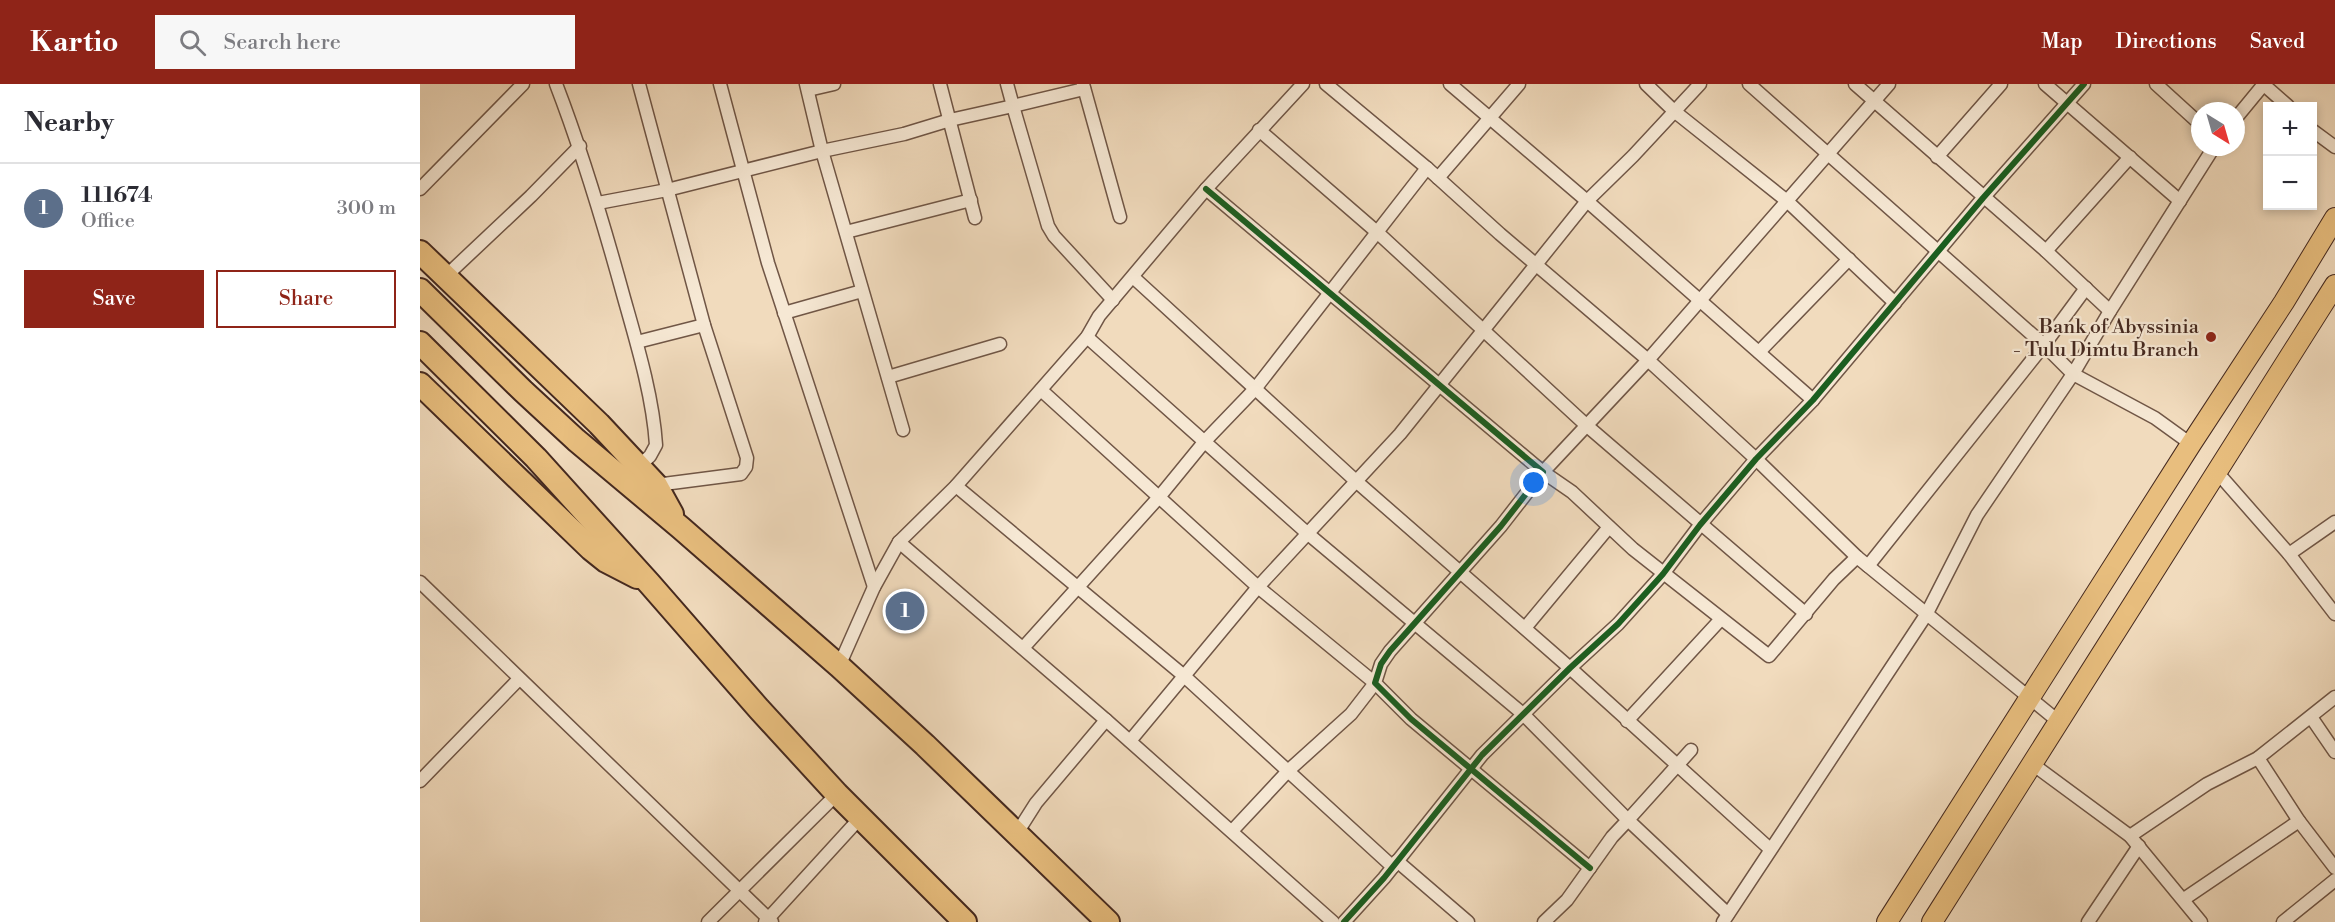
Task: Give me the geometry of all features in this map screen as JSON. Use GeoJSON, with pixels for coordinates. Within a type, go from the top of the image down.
{"type":"FeatureCollection","features":[{"type":"Feature","properties":{"kind":"highway"},"geometry":{"type":"LineString","coordinates":[[420,252],[598,424],[656,485],[681,528]]}},
{"type":"Feature","properties":{"kind":"highway"},"geometry":{"type":"LineString","coordinates":[[420,290],[523,392],[576,440],[839,666],[925,745],[1108,922]]}},
{"type":"Feature","properties":{"kind":"highway"},"geometry":{"type":"LineString","coordinates":[[420,343],[536,458],[837,794],[965,922]]}},
{"type":"Feature","properties":{"kind":"highway"},"geometry":{"type":"LineString","coordinates":[[420,384],[591,549],[606,561],[649,583]]}},
{"type":"Feature","properties":{"kind":"main road"},"geometry":{"type":"LineString","coordinates":[[1887,922],[2284,302],[2335,218]]}},
{"type":"Feature","properties":{"kind":"main road"},"geometry":{"type":"LineString","coordinates":[[1932,922],[2335,285]]}},
{"type":"Feature","properties":{"kind":"street"},"geometry":{"type":"LineString","coordinates":[[420,189],[523,84]]}},
{"type":"Feature","properties":{"kind":"street"},"geometry":{"type":"LineString","coordinates":[[556,84],[580,146],[598,203],[637,342],[656,445],[650,456],[638,466]]}},
{"type":"Feature","properties":{"kind":"street"},"geometry":{"type":"LineString","coordinates":[[639,84],[704,325],[747,458],[746,467],[741,474],[656,485]]}},
{"type":"Feature","properties":{"kind":"street"},"geometry":{"type":"LineString","coordinates":[[720,84],[768,263],[874,587]]}},
{"type":"Feature","properties":{"kind":"street"},"geometry":{"type":"LineString","coordinates":[[834,84],[807,87],[822,151],[903,430]]}},
{"type":"Feature","properties":{"kind":"street"},"geometry":{"type":"LineString","coordinates":[[939,84],[975,218]]}},
{"type":"Feature","properties":{"kind":"street"},"geometry":{"type":"LineString","coordinates":[[1007,84],[1048,226],[1054,236],[1113,300]]}},
{"type":"Feature","properties":{"kind":"street"},"geometry":{"type":"LineString","coordinates":[[839,666],[874,587],[899,542],[956,486],[1041,390],[1087,337],[1099,316],[1206,189],[1258,130],[1303,84]]}},
{"type":"Feature","properties":{"kind":"street"},"geometry":{"type":"LineString","coordinates":[[1326,84],[1427,168],[1648,360],[1756,459],[1857,557],[2058,721]]}},
{"type":"Feature","properties":{"kind":"street"},"geometry":{"type":"LineString","coordinates":[[1450,84],[1701,300],[1813,400]]}},
{"type":"Feature","properties":{"kind":"street"},"geometry":{"type":"LineString","coordinates":[[1438,178],[1519,84]]}},
{"type":"Feature","properties":{"kind":"street"},"geometry":{"type":"LineString","coordinates":[[1646,84],[1674,111],[1787,201],[1895,303]]}},
{"type":"Feature","properties":{"kind":"street"},"geometry":{"type":"LineString","coordinates":[[1130,741],[1258,587],[1400,434],[1587,201],[1700,84]]}},
{"type":"Feature","properties":{"kind":"street"},"geometry":{"type":"LineString","coordinates":[[1749,84],[2044,345],[2073,374],[2154,418],[2191,444]]}},
{"type":"Feature","properties":{"kind":"street"},"geometry":{"type":"LineString","coordinates":[[1855,84],[1983,198],[2046,250],[2110,311]]}},
{"type":"Feature","properties":{"kind":"street"},"geometry":{"type":"LineString","coordinates":[[1232,831],[1289,770],[1344,721],[1375,683],[1381,664],[1390,651],[1501,526],[1543,472],[1648,360],[1889,84]]}},
{"type":"Feature","properties":{"kind":"street"},"geometry":{"type":"LineString","coordinates":[[1937,158],[2001,84]]}},
{"type":"Feature","properties":{"kind":"street"},"geometry":{"type":"LineString","coordinates":[[2045,84],[2180,201]]}},
{"type":"Feature","properties":{"kind":"street"},"geometry":{"type":"LineString","coordinates":[[1344,922],[1395,864],[1482,755],[1618,624],[1663,574],[1700,525],[1756,459],[1813,400],[1983,198],[2084,84]]}},
{"type":"Feature","properties":{"kind":"street"},"geometry":{"type":"LineString","coordinates":[[2156,84],[2191,116]]}},
{"type":"Feature","properties":{"kind":"street"},"geometry":{"type":"LineString","coordinates":[[2245,107],[2264,84],[2284,102]]}},
{"type":"Feature","properties":{"kind":"street"},"geometry":{"type":"LineString","coordinates":[[598,203],[667,190],[822,151],[904,134],[1084,86],[1120,217]]}},
{"type":"Feature","properties":{"kind":"street"},"geometry":{"type":"LineString","coordinates":[[1258,130],[1378,234],[1586,425],[1806,614]]}},
{"type":"Feature","properties":{"kind":"street"},"geometry":{"type":"LineString","coordinates":[[2317,133],[2335,147]]}},
{"type":"Feature","properties":{"kind":"street"},"geometry":{"type":"LineString","coordinates":[[445,277],[580,146]]}},
{"type":"Feature","properties":{"kind":"street"},"geometry":{"type":"LineString","coordinates":[[1087,337],[1307,533],[1523,714],[1725,918],[1926,615],[1977,515],[2073,374],[2208,156]]}},
{"type":"Feature","properties":{"kind":"street"},"geometry":{"type":"LineString","coordinates":[[2046,250],[2130,157]]}},
{"type":"Feature","properties":{"kind":"street"},"geometry":{"type":"LineString","coordinates":[[1023,648],[1160,496],[1205,441],[1255,389],[1328,293],[1378,234],[1427,168]]}},
{"type":"Feature","properties":{"kind":"street"},"geometry":{"type":"LineString","coordinates":[[1206,189],[1543,472],[1572,492],[1663,574],[1769,656],[1834,579],[1857,557]]}},
{"type":"Feature","properties":{"kind":"street"},"geometry":{"type":"LineString","coordinates":[[846,232],[970,200]]}},
{"type":"Feature","properties":{"kind":"street"},"geometry":{"type":"LineString","coordinates":[[1759,352],[1849,259]]}},
{"type":"Feature","properties":{"kind":"street"},"geometry":{"type":"LineString","coordinates":[[1133,277],[1357,482],[1525,628],[1770,849]]}},
{"type":"Feature","properties":{"kind":"street"},"geometry":{"type":"LineString","coordinates":[[1868,566],[2044,345],[2086,288]]}},
{"type":"Feature","properties":{"kind":"street"},"geometry":{"type":"LineString","coordinates":[[784,313],[862,291]]}},
{"type":"Feature","properties":{"kind":"street"},"geometry":{"type":"LineString","coordinates":[[637,342],[704,325]]}},
{"type":"Feature","properties":{"kind":"street"},"geometry":{"type":"LineString","coordinates":[[888,377],[1000,344]]}},
{"type":"Feature","properties":{"kind":"street"},"geometry":{"type":"LineString","coordinates":[[1041,390],[1258,587],[1375,683],[1410,719],[1590,868]]}},
{"type":"Feature","properties":{"kind":"street"},"geometry":{"type":"LineString","coordinates":[[2217,472],[2289,554],[2335,614]]}},
{"type":"Feature","properties":{"kind":"street"},"geometry":{"type":"LineString","coordinates":[[956,486],[1183,675],[1395,864],[1468,922]]}},
{"type":"Feature","properties":{"kind":"street"},"geometry":{"type":"LineString","coordinates":[[2289,554],[2335,522]]}},
{"type":"Feature","properties":{"kind":"street"},"geometry":{"type":"LineString","coordinates":[[1525,628],[1609,527]]}},
{"type":"Feature","properties":{"kind":"street"},"geometry":{"type":"LineString","coordinates":[[899,542],[1130,741],[1333,922]]}},
{"type":"Feature","properties":{"kind":"street"},"geometry":{"type":"LineString","coordinates":[[420,582],[769,921],[860,818]]}},
{"type":"Feature","properties":{"kind":"street"},"geometry":{"type":"LineString","coordinates":[[1627,721],[1721,619]]}},
{"type":"Feature","properties":{"kind":"street"},"geometry":{"type":"LineString","coordinates":[[420,781],[519,679]]}},
{"type":"Feature","properties":{"kind":"street"},"geometry":{"type":"LineString","coordinates":[[2130,836],[2207,784],[2258,758],[2335,697]]}},
{"type":"Feature","properties":{"kind":"street"},"geometry":{"type":"LineString","coordinates":[[2311,717],[2335,752]]}},
{"type":"Feature","properties":{"kind":"street"},"geometry":{"type":"LineString","coordinates":[[1017,834],[1036,802],[1106,720]]}},
{"type":"Feature","properties":{"kind":"street"},"geometry":{"type":"LineString","coordinates":[[1544,922],[1567,900],[1612,837],[1691,750]]}},
{"type":"Feature","properties":{"kind":"street"},"geometry":{"type":"LineString","coordinates":[[2258,758],[2299,821],[2335,868]]}},
{"type":"Feature","properties":{"kind":"street"},"geometry":{"type":"LineString","coordinates":[[2031,763],[2130,836],[2184,899],[2199,921]]}},
{"type":"Feature","properties":{"kind":"street"},"geometry":{"type":"LineString","coordinates":[[708,922],[837,794]]}},
{"type":"Feature","properties":{"kind":"street"},"geometry":{"type":"LineString","coordinates":[[2184,899],[2299,821]]}},
{"type":"Feature","properties":{"kind":"street"},"geometry":{"type":"LineString","coordinates":[[2088,922],[2139,846]]}},
{"type":"Feature","properties":{"kind":"street"},"geometry":{"type":"LineString","coordinates":[[2283,922],[2335,880]]}},
{"type":"Feature","properties":{"kind":"cycle path"},"geometry":{"type":"LineString","coordinates":[[1344,922],[1384,878],[1482,755],[1618,624],[1663,574],[1700,525],[1756,459],[1813,400],[1983,198],[2084,84]]}},
{"type":"Feature","properties":{"kind":"cycle path"},"geometry":{"type":"LineString","coordinates":[[1206,189],[1543,472],[1501,526],[1390,651],[1381,664],[1375,683],[1411,719],[1590,868]]}},
{"type":"Feature","properties":{"kind":"place","name":"Bank of Abyssinia - Tulu Dimtu Branch"},"geometry":{"type":"Point","coordinates":[2211,337]}},
{"type":"Feature","properties":{"kind":"place","name":"111674"},"geometry":{"type":"Point","coordinates":[905,611]}}]}
